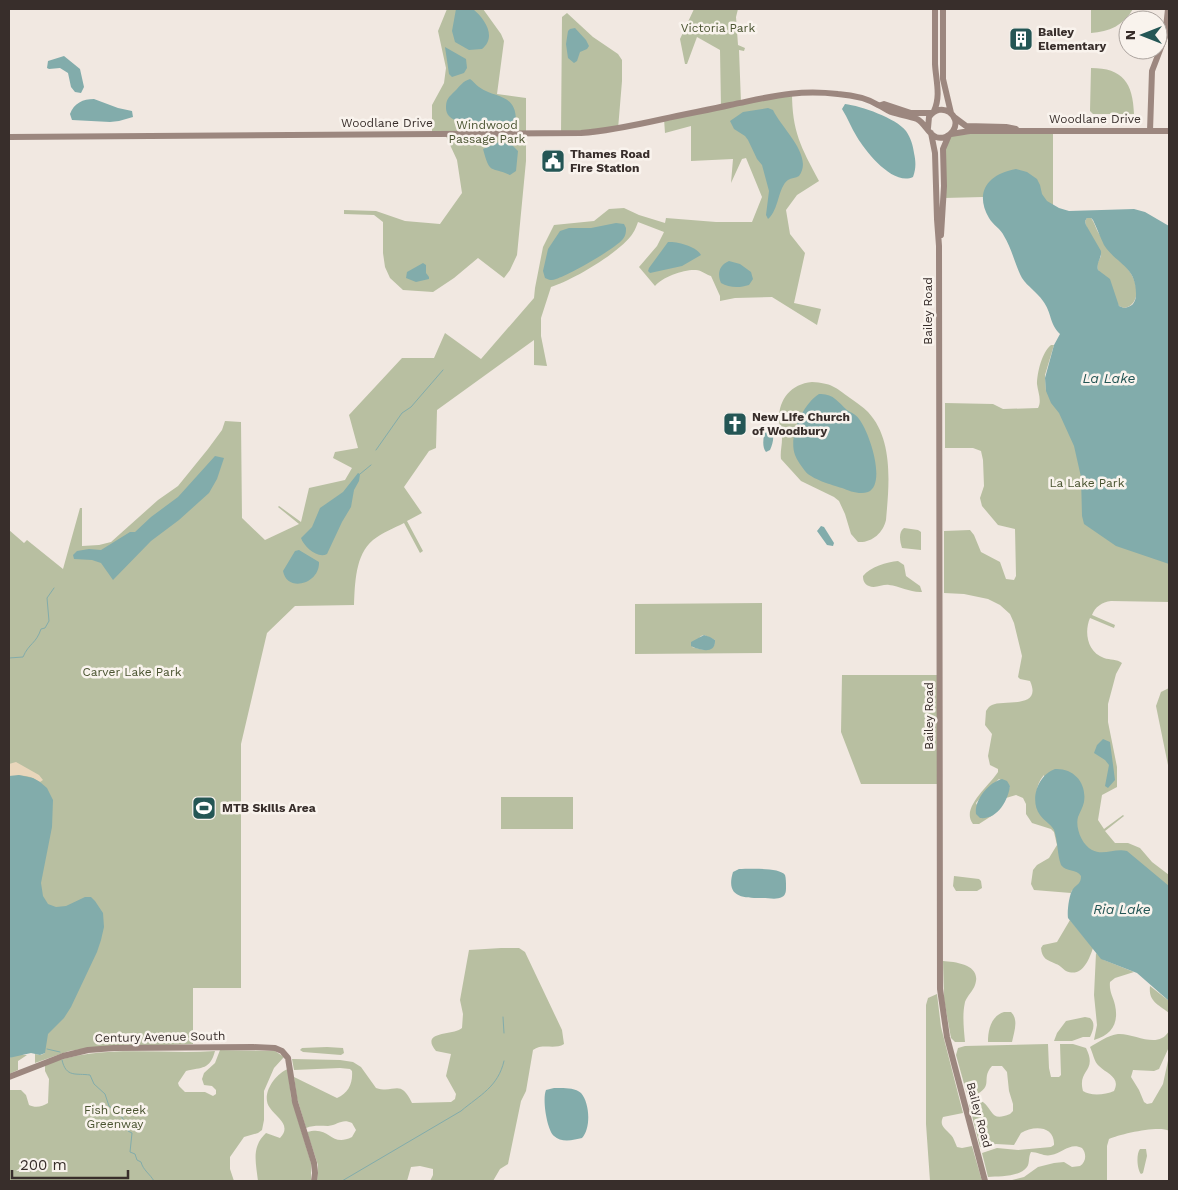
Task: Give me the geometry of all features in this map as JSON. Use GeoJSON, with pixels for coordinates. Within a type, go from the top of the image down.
{"type":"FeatureCollection","features":[{"type":"Feature","properties":{"kind":"street"},"geometry":{"type":"LineString","coordinates":[[935,9],[935,68],[939,99],[927,120],[929,131],[942,138],[950,134],[955,124],[943,79],[943,9]]}},
{"type":"Feature","properties":{"kind":"street"},"geometry":{"type":"LineString","coordinates":[[1150,131],[1152,70],[1165,37],[1168,9]]}},
{"type":"Feature","properties":{"kind":"street","name":"Woodlane Drive"},"geometry":{"type":"LineString","coordinates":[[9,137],[581,133],[618,129],[792,92],[849,95],[917,119],[929,131]]}},
{"type":"Feature","properties":{"kind":"street","name":"Woodlane Drive"},"geometry":{"type":"LineString","coordinates":[[880,105],[884,104],[911,113],[933,112]]}},
{"type":"Feature","properties":{"kind":"street"},"geometry":{"type":"LineString","coordinates":[[933,112],[941,109],[951,113]]}},
{"type":"Feature","properties":{"kind":"street","name":"Woodlane Drive"},"geometry":{"type":"LineString","coordinates":[[951,113],[966,126],[1006,127],[1022,130]]}},
{"type":"Feature","properties":{"kind":"street","name":"Woodlane Drive"},"geometry":{"type":"LineString","coordinates":[[950,134],[965,131],[1005,132],[1022,130],[1169,131]]}},
{"type":"Feature","properties":{"kind":"street","name":"Bailey Road"},"geometry":{"type":"LineString","coordinates":[[929,131],[935,160],[940,246]]}},
{"type":"Feature","properties":{"kind":"street","name":"Bailey Road"},"geometry":{"type":"LineString","coordinates":[[950,134],[942,152],[943,218],[940,246],[940,989],[948,1042],[985,1181]]}},
{"type":"Feature","properties":{"kind":"street","name":"Century Avenue South"},"geometry":{"type":"LineString","coordinates":[[9,1077],[63,1056],[94,1050],[275,1048],[285,1053],[290,1064],[295,1102],[314,1163],[314,1181]]}},
{"type":"Feature","properties":{"kind":"green space","name":"Windwood Passage Park"},"geometry":{"type":"Polygon","coordinates":[[[447,9],[483,9],[504,41],[497,94],[526,98],[526,161],[517,255],[504,278],[478,258],[433,292],[403,290],[390,278],[385,267],[383,222],[374,215],[344,214],[344,210],[376,211],[405,221],[440,224],[462,193],[457,160],[445,134],[432,134],[432,105],[444,83],[446,68],[438,31],[447,9]]]}},
{"type":"Feature","properties":{"kind":"green space","name":"Carver Lake Park"},"geometry":{"type":"Polygon","coordinates":[[[694,9],[738,9],[736,17],[738,45],[745,48],[744,51],[739,50],[741,103],[792,92],[792,106],[799,139],[819,181],[797,195],[786,210],[790,234],[805,253],[794,303],[821,309],[817,325],[772,297],[735,298],[720,301],[720,296],[711,276],[698,270],[674,274],[655,286],[639,267],[657,246],[664,232],[638,222],[634,232],[608,257],[583,272],[551,287],[541,318],[541,336],[547,366],[534,365],[534,340],[437,410],[436,448],[429,451],[404,487],[422,513],[407,521],[423,551],[420,553],[404,523],[380,535],[367,546],[359,562],[354,605],[295,606],[267,633],[241,744],[241,988],[193,988],[193,1044],[88,1048],[69,1051],[35,1063],[35,1054],[41,1055],[45,1053],[9,1050],[9,530],[24,543],[27,540],[63,569],[80,508],[82,508],[82,546],[111,542],[158,500],[178,486],[222,430],[225,421],[241,422],[242,518],[265,540],[299,524],[279,506],[301,522],[309,488],[345,480],[352,468],[333,458],[335,452],[358,448],[349,415],[402,358],[434,358],[445,333],[481,359],[534,298],[543,247],[554,225],[594,221],[609,209],[624,208],[665,223],[666,218],[716,222],[752,222],[762,197],[746,158],[742,159],[731,183],[733,159],[691,161],[691,126],[665,133],[664,119],[721,107],[720,50],[697,37],[687,64],[685,64],[680,39],[694,9]]]}},
{"type":"Feature","properties":{"kind":"green space"},"geometry":{"type":"Polygon","coordinates":[[[1091,9],[1133,9],[1118,10],[1118,25],[1115,27],[1091,33],[1091,9]]]}},
{"type":"Feature","properties":{"kind":"green space"},"geometry":{"type":"Polygon","coordinates":[[[567,13],[593,37],[618,54],[622,60],[618,129],[561,133],[562,17],[567,13]]]}},
{"type":"Feature","properties":{"kind":"green space"},"geometry":{"type":"Polygon","coordinates":[[[1091,68],[1111,71],[1124,79],[1131,94],[1134,114],[1093,114],[1090,111],[1091,68]]]}},
{"type":"Feature","properties":{"kind":"green space"},"geometry":{"type":"Polygon","coordinates":[[[1053,130],[1053,270],[1019,270],[1004,234],[988,215],[983,197],[944,198],[942,152],[949,135],[1053,130]]]}},
{"type":"Feature","properties":{"kind":"green space"},"geometry":{"type":"Polygon","coordinates":[[[1087,218],[1091,218],[1100,235],[1132,275],[1136,284],[1136,297],[1128,307],[1119,306],[1098,270],[1097,264],[1101,256],[1086,226],[1085,221],[1087,218]]]}},
{"type":"Feature","properties":{"kind":"green space","name":"La Lake Park"},"geometry":{"type":"Polygon","coordinates":[[[1054,345],[1045,375],[1046,391],[1169,362],[1169,602],[1105,602],[1097,607],[1092,615],[1115,625],[1114,628],[1090,618],[1087,635],[1088,641],[1098,655],[1122,663],[1116,674],[1108,704],[1108,722],[1117,767],[1117,787],[1102,795],[1098,820],[1104,829],[1123,815],[1105,831],[1115,843],[1128,843],[1140,848],[1152,862],[1169,875],[1169,889],[1072,890],[1071,893],[1034,890],[1031,884],[1033,870],[1037,865],[1049,858],[1057,845],[1054,832],[1051,829],[1032,823],[1026,814],[1026,804],[1023,798],[1016,795],[1006,798],[1010,786],[999,779],[976,803],[983,818],[993,815],[979,824],[973,824],[970,818],[973,804],[998,772],[998,769],[990,765],[988,756],[992,734],[985,725],[986,711],[990,706],[997,703],[1027,700],[1033,690],[1030,681],[1018,677],[1022,656],[1010,614],[1000,605],[988,599],[964,594],[944,593],[944,531],[970,530],[981,552],[1000,562],[1006,579],[1014,580],[1016,576],[1015,529],[998,525],[982,506],[980,498],[984,486],[981,451],[973,448],[945,448],[945,403],[993,404],[1003,409],[1038,408],[1040,399],[1037,384],[1038,374],[1048,348],[1054,345]],[[1044,775],[1038,786],[1037,800],[1041,813],[1049,823],[1044,775]]]}},
{"type":"Feature","properties":{"kind":"green space"},"geometry":{"type":"Polygon","coordinates":[[[812,382],[832,386],[859,405],[868,412],[882,436],[888,463],[886,520],[880,533],[868,541],[858,542],[851,534],[839,501],[801,481],[781,459],[782,436],[779,419],[781,405],[792,389],[812,382]]]}},
{"type":"Feature","properties":{"kind":"green space"},"geometry":{"type":"Polygon","coordinates":[[[904,528],[921,532],[921,550],[902,548],[900,535],[904,528]]]}},
{"type":"Feature","properties":{"kind":"green space"},"geometry":{"type":"Polygon","coordinates":[[[898,561],[904,565],[906,576],[920,586],[922,592],[889,585],[871,587],[865,583],[863,576],[870,570],[898,561]]]}},
{"type":"Feature","properties":{"kind":"green space"},"geometry":{"type":"Polygon","coordinates":[[[762,603],[762,653],[635,654],[635,604],[762,603]],[[704,635],[692,647],[704,650],[714,646],[715,640],[704,635]]]}},
{"type":"Feature","properties":{"kind":"green space"},"geometry":{"type":"Polygon","coordinates":[[[842,675],[941,675],[941,784],[861,784],[841,732],[842,675]]]}},
{"type":"Feature","properties":{"kind":"green space"},"geometry":{"type":"Polygon","coordinates":[[[1169,688],[1169,770],[1156,706],[1161,692],[1169,688]]]}},
{"type":"Feature","properties":{"kind":"green space"},"geometry":{"type":"Polygon","coordinates":[[[501,797],[573,797],[573,829],[501,829],[501,797]]]}},
{"type":"Feature","properties":{"kind":"green space"},"geometry":{"type":"Polygon","coordinates":[[[954,876],[979,879],[982,888],[977,891],[956,891],[953,886],[954,876]]]}},
{"type":"Feature","properties":{"kind":"green space"},"geometry":{"type":"Polygon","coordinates":[[[1070,920],[1093,948],[1084,967],[1072,973],[1046,959],[1042,955],[1041,948],[1043,945],[1057,942],[1070,920]]]}},
{"type":"Feature","properties":{"kind":"green space"},"geometry":{"type":"Polygon","coordinates":[[[519,948],[525,952],[562,1030],[564,1044],[540,1047],[533,1050],[526,1091],[521,1101],[508,1164],[500,1169],[493,1181],[430,1181],[433,1169],[420,1166],[411,1167],[407,1181],[317,1181],[318,1165],[307,1132],[321,1131],[339,1140],[345,1140],[352,1137],[356,1130],[352,1123],[345,1121],[328,1126],[306,1128],[297,1098],[294,1077],[337,1098],[349,1088],[352,1080],[352,1071],[340,1068],[294,1070],[292,1059],[353,1062],[361,1067],[376,1088],[400,1089],[408,1095],[412,1103],[451,1102],[455,1099],[456,1094],[446,1076],[451,1054],[436,1051],[432,1040],[440,1035],[462,1028],[463,1014],[460,1000],[469,950],[519,948]]]}},
{"type":"Feature","properties":{"kind":"green space"},"geometry":{"type":"Polygon","coordinates":[[[1096,953],[1104,960],[1134,972],[1115,978],[1110,982],[1116,1011],[1115,1023],[1110,1031],[1094,1040],[1097,1025],[1094,995],[1096,953]]]}},
{"type":"Feature","properties":{"kind":"green space"},"geometry":{"type":"Polygon","coordinates":[[[943,961],[967,966],[975,973],[975,985],[964,1007],[965,1042],[955,1042],[951,1038],[944,999],[943,961]]]}},
{"type":"Feature","properties":{"kind":"green space"},"geometry":{"type":"Polygon","coordinates":[[[1150,986],[1169,1001],[1169,1013],[1153,999],[1150,986]]]}},
{"type":"Feature","properties":{"kind":"green space"},"geometry":{"type":"Polygon","coordinates":[[[937,994],[941,1027],[963,1113],[943,1117],[942,1125],[952,1136],[957,1147],[972,1146],[982,1181],[930,1181],[926,1124],[926,1005],[928,998],[937,994]]]}},
{"type":"Feature","properties":{"kind":"green space"},"geometry":{"type":"Polygon","coordinates":[[[1004,1012],[1011,1012],[1015,1019],[1012,1042],[988,1042],[993,1020],[1004,1012]]]}},
{"type":"Feature","properties":{"kind":"green space"},"geometry":{"type":"Polygon","coordinates":[[[1085,1017],[1090,1018],[1093,1022],[1093,1030],[1090,1037],[1083,1037],[1072,1041],[1054,1041],[1057,1033],[1066,1021],[1085,1017]]]}},
{"type":"Feature","properties":{"kind":"green space"},"geometry":{"type":"Polygon","coordinates":[[[1169,1031],[1169,1047],[1159,1069],[1154,1071],[1133,1070],[1131,1077],[1144,1102],[1147,1104],[1152,1103],[1163,1084],[1169,1056],[1169,1131],[1164,1129],[1149,1130],[1109,1139],[1107,1146],[1107,1181],[1008,1181],[1024,1177],[1038,1167],[1054,1163],[1064,1162],[1072,1167],[1080,1166],[1085,1160],[1085,1153],[1078,1146],[1066,1148],[1049,1155],[1031,1152],[1028,1165],[1020,1173],[988,1177],[982,1153],[997,1148],[1018,1150],[1051,1147],[1054,1145],[1053,1139],[1047,1131],[1037,1128],[1021,1133],[1014,1145],[996,1144],[980,1147],[969,1104],[979,1101],[983,1102],[999,1117],[1010,1114],[1013,1111],[1013,1104],[1009,1091],[1007,1072],[1002,1066],[992,1066],[988,1071],[983,1090],[968,1098],[956,1055],[958,1048],[965,1046],[1048,1044],[1051,1077],[1059,1077],[1061,1075],[1060,1044],[1073,1044],[1086,1048],[1090,1062],[1083,1078],[1083,1091],[1090,1094],[1102,1094],[1114,1091],[1116,1082],[1112,1076],[1097,1064],[1090,1047],[1103,1039],[1118,1034],[1153,1040],[1164,1037],[1169,1031]]]}},
{"type":"Feature","properties":{"kind":"green space"},"geometry":{"type":"Polygon","coordinates":[[[302,1048],[343,1048],[344,1053],[341,1055],[303,1052],[300,1050],[302,1048]]]}},
{"type":"Feature","properties":{"kind":"green space","name":"Fish Creek Greenway"},"geometry":{"type":"Polygon","coordinates":[[[220,1050],[275,1051],[284,1057],[274,1068],[264,1091],[262,1130],[244,1137],[230,1157],[230,1169],[234,1181],[9,1181],[9,1090],[21,1090],[26,1095],[31,1106],[38,1107],[48,1103],[49,1079],[45,1071],[45,1065],[66,1058],[108,1052],[215,1051],[208,1065],[186,1071],[178,1083],[185,1092],[205,1092],[213,1096],[216,1094],[216,1090],[212,1086],[204,1085],[202,1079],[204,1073],[215,1063],[220,1050]]]}},
{"type":"Feature","properties":{"kind":"green space"},"geometry":{"type":"Polygon","coordinates":[[[17,1055],[27,1055],[18,1061],[18,1070],[9,1074],[9,1058],[17,1055]]]}},
{"type":"Feature","properties":{"kind":"green space"},"geometry":{"type":"Polygon","coordinates":[[[288,1069],[291,1097],[311,1163],[311,1180],[258,1181],[256,1150],[261,1138],[266,1133],[280,1138],[284,1129],[284,1125],[267,1103],[268,1091],[278,1075],[288,1069]]]}},
{"type":"Feature","properties":{"kind":"green space"},"geometry":{"type":"Polygon","coordinates":[[[1140,1149],[1146,1149],[1147,1156],[1143,1173],[1141,1174],[1138,1162],[1140,1149]]]}},
{"type":"Feature","properties":{"kind":"sand"},"geometry":{"type":"Polygon","coordinates":[[[16,762],[39,775],[43,780],[40,782],[25,776],[9,777],[9,764],[16,762]]]}},
{"type":"Feature","properties":{"kind":"water"},"geometry":{"type":"Polygon","coordinates":[[[456,9],[473,9],[482,18],[488,28],[489,39],[482,49],[469,50],[455,42],[452,31],[456,9]]]}},
{"type":"Feature","properties":{"kind":"water"},"geometry":{"type":"Polygon","coordinates":[[[575,28],[589,46],[580,52],[577,61],[574,63],[568,58],[566,44],[568,31],[575,28]]]}},
{"type":"Feature","properties":{"kind":"water"},"geometry":{"type":"Polygon","coordinates":[[[445,47],[466,59],[467,68],[464,73],[452,77],[449,74],[445,47]]]}},
{"type":"Feature","properties":{"kind":"water"},"geometry":{"type":"Polygon","coordinates":[[[64,56],[80,69],[84,87],[81,93],[75,92],[71,87],[68,73],[60,68],[47,68],[48,61],[64,56]]]}},
{"type":"Feature","properties":{"kind":"water"},"geometry":{"type":"Polygon","coordinates":[[[470,79],[485,91],[509,101],[513,106],[516,121],[473,124],[451,118],[447,113],[447,100],[465,81],[470,79]]]}},
{"type":"Feature","properties":{"kind":"water"},"geometry":{"type":"Polygon","coordinates":[[[94,99],[132,111],[133,117],[110,122],[72,120],[70,114],[76,104],[94,99]]]}},
{"type":"Feature","properties":{"kind":"water"},"geometry":{"type":"Polygon","coordinates":[[[845,104],[878,113],[901,126],[906,131],[915,156],[913,177],[897,177],[873,159],[857,137],[842,109],[845,104]]]}},
{"type":"Feature","properties":{"kind":"water"},"geometry":{"type":"Polygon","coordinates":[[[768,108],[773,110],[800,151],[803,168],[799,176],[789,179],[785,183],[772,215],[768,219],[766,215],[769,191],[762,165],[748,140],[734,129],[730,121],[743,112],[768,108]]]}},
{"type":"Feature","properties":{"kind":"water"},"geometry":{"type":"Polygon","coordinates":[[[499,142],[512,145],[518,151],[516,171],[510,175],[489,166],[485,157],[483,149],[499,142]]]}},
{"type":"Feature","properties":{"kind":"water","name":"La Lake"},"geometry":{"type":"Polygon","coordinates":[[[1016,169],[1027,172],[1037,179],[1042,194],[1047,201],[1059,208],[1069,211],[1134,209],[1145,212],[1169,226],[1169,564],[1116,546],[1084,524],[1081,477],[1074,446],[1059,413],[1051,403],[1046,391],[1045,378],[1054,345],[1060,334],[1056,330],[1043,301],[1022,278],[1007,241],[991,220],[983,200],[986,186],[991,180],[1006,171],[1016,169]],[[1087,218],[1085,221],[1101,251],[1098,270],[1110,279],[1119,306],[1129,307],[1134,303],[1136,296],[1133,278],[1130,272],[1104,245],[1091,218],[1087,218]]]}},
{"type":"Feature","properties":{"kind":"water"},"geometry":{"type":"Polygon","coordinates":[[[616,223],[624,224],[626,232],[623,239],[611,249],[562,277],[555,280],[545,278],[543,271],[548,249],[560,231],[569,228],[591,228],[616,223]]]}},
{"type":"Feature","properties":{"kind":"water"},"geometry":{"type":"Polygon","coordinates":[[[668,242],[687,245],[696,249],[701,255],[682,266],[650,273],[648,271],[649,268],[668,242]]]}},
{"type":"Feature","properties":{"kind":"water"},"geometry":{"type":"Polygon","coordinates":[[[729,261],[740,264],[751,272],[753,279],[749,285],[735,287],[721,283],[720,270],[729,261]]]}},
{"type":"Feature","properties":{"kind":"water"},"geometry":{"type":"Polygon","coordinates":[[[423,263],[426,265],[426,273],[429,279],[416,282],[406,278],[407,272],[423,263]]]}},
{"type":"Feature","properties":{"kind":"water"},"geometry":{"type":"Polygon","coordinates":[[[819,394],[828,395],[835,399],[856,416],[863,425],[871,445],[876,469],[876,479],[873,487],[868,492],[855,492],[817,479],[805,471],[796,457],[793,447],[798,421],[808,405],[819,394]]]}},
{"type":"Feature","properties":{"kind":"water"},"geometry":{"type":"Polygon","coordinates":[[[769,425],[773,434],[773,440],[770,450],[766,452],[763,440],[766,427],[769,425]]]}},
{"type":"Feature","properties":{"kind":"water"},"geometry":{"type":"Polygon","coordinates":[[[215,456],[224,458],[217,479],[209,493],[179,520],[151,541],[113,580],[101,563],[92,560],[74,559],[73,555],[77,551],[101,550],[130,532],[135,532],[151,517],[178,497],[215,456]]]}},
{"type":"Feature","properties":{"kind":"water"},"geometry":{"type":"Polygon","coordinates":[[[358,473],[360,474],[359,481],[354,490],[351,507],[327,554],[316,554],[308,548],[301,538],[312,527],[320,508],[343,492],[358,473]]]}},
{"type":"Feature","properties":{"kind":"water"},"geometry":{"type":"Polygon","coordinates":[[[821,526],[824,527],[834,543],[833,546],[827,545],[817,531],[821,526]]]}},
{"type":"Feature","properties":{"kind":"water"},"geometry":{"type":"Polygon","coordinates":[[[299,550],[319,562],[318,570],[314,576],[303,583],[296,584],[286,578],[283,571],[295,551],[299,550]]]}},
{"type":"Feature","properties":{"kind":"water"},"geometry":{"type":"Polygon","coordinates":[[[704,635],[715,640],[713,648],[702,650],[691,646],[691,642],[704,635]]]}},
{"type":"Feature","properties":{"kind":"water"},"geometry":{"type":"Polygon","coordinates":[[[1103,739],[1110,742],[1115,780],[1108,788],[1105,786],[1109,765],[1094,753],[1097,745],[1103,739]]]}},
{"type":"Feature","properties":{"kind":"water","name":"Ria Lake"},"geometry":{"type":"Polygon","coordinates":[[[1055,769],[1068,771],[1078,778],[1081,783],[1084,802],[1077,821],[1080,836],[1088,848],[1096,852],[1127,851],[1169,886],[1169,1001],[1137,973],[1101,959],[1068,918],[1070,895],[1080,882],[1081,876],[1077,872],[1066,869],[1061,865],[1054,830],[1040,815],[1035,802],[1035,795],[1040,782],[1049,772],[1055,769]]]}},
{"type":"Feature","properties":{"kind":"water"},"geometry":{"type":"Polygon","coordinates":[[[19,775],[33,778],[40,782],[47,788],[53,800],[52,827],[41,883],[43,896],[48,904],[56,907],[66,906],[85,897],[91,897],[103,913],[104,927],[97,952],[71,1007],[64,1018],[48,1034],[45,1053],[40,1055],[31,1053],[9,1058],[9,776],[19,775]]]}},
{"type":"Feature","properties":{"kind":"water"},"geometry":{"type":"Polygon","coordinates":[[[1002,779],[1007,781],[1010,786],[1007,798],[1001,808],[992,816],[980,818],[976,814],[976,809],[983,792],[992,784],[1002,779]]]}},
{"type":"Feature","properties":{"kind":"water"},"geometry":{"type":"Polygon","coordinates":[[[739,869],[764,869],[782,872],[786,878],[785,894],[775,899],[749,898],[738,895],[734,892],[731,881],[733,872],[739,869]]]}},
{"type":"Feature","properties":{"kind":"water"},"geometry":{"type":"Polygon","coordinates":[[[554,1088],[575,1090],[584,1097],[588,1109],[588,1122],[587,1129],[582,1138],[564,1140],[557,1138],[551,1133],[547,1121],[545,1094],[546,1090],[554,1088]]]}},
{"type":"Feature","properties":{"kind":"waterway"},"geometry":{"type":"LineString","coordinates":[[376,450],[402,413],[411,407],[443,370]]}},
{"type":"Feature","properties":{"kind":"waterway"},"geometry":{"type":"LineString","coordinates":[[360,474],[371,465]]}},
{"type":"Feature","properties":{"kind":"waterway"},"geometry":{"type":"LineString","coordinates":[[9,658],[23,657],[37,638],[41,629],[45,628],[49,621],[47,598],[54,588]]}},
{"type":"Feature","properties":{"kind":"waterway"},"geometry":{"type":"LineString","coordinates":[[503,1017],[504,1033]]}},
{"type":"Feature","properties":{"kind":"waterway"},"geometry":{"type":"LineString","coordinates":[[47,1049],[60,1052]]}},
{"type":"Feature","properties":{"kind":"waterway"},"geometry":{"type":"LineString","coordinates":[[62,1060],[66,1070],[72,1074],[90,1075],[94,1084],[105,1094],[109,1106],[119,1113],[128,1131],[132,1133],[130,1152],[135,1154],[137,1160],[141,1162],[154,1181]]}},
{"type":"Feature","properties":{"kind":"waterway"},"geometry":{"type":"LineString","coordinates":[[342,1181],[461,1111],[493,1084],[504,1061]]}},
{"type":"Feature","properties":{"kind":"place","name":"Bailey Elementary"},"geometry":{"type":"Point","coordinates":[1021,39]}},
{"type":"Feature","properties":{"kind":"place","name":"Thames Road Fire Station"},"geometry":{"type":"Point","coordinates":[553,161]}},
{"type":"Feature","properties":{"kind":"place","name":"New Life Church of Woodbury"},"geometry":{"type":"Point","coordinates":[735,424]}},
{"type":"Feature","properties":{"kind":"place","name":"MTB Skills Area"},"geometry":{"type":"Point","coordinates":[204,808]}},
{"type":"Feature","properties":{"kind":"park label","name":"Victoria Park"},"geometry":{"type":"Point","coordinates":[718,28]}}]}
